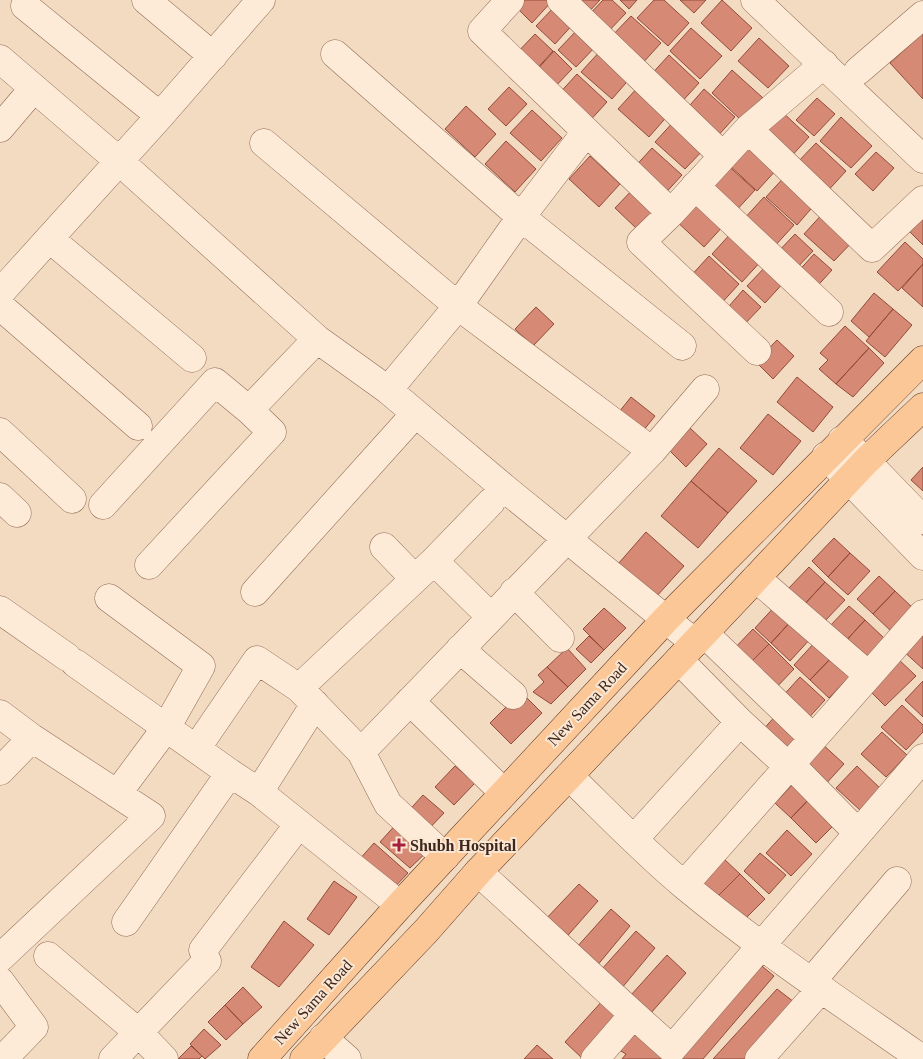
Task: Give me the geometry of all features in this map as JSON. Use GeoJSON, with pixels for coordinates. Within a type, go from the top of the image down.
{"type":"FeatureCollection","features":[{"type":"Feature","properties":{"kind":"main road","name":"New Sama Road"},"geometry":{"type":"LineString","coordinates":[[262,1059],[400,905],[666,619],[923,360]]}},
{"type":"Feature","properties":{"kind":"main road","name":"New Sama Road"},"geometry":{"type":"LineString","coordinates":[[304,1059],[756,578],[858,471],[923,407]]}},
{"type":"Feature","properties":{"kind":"street"},"geometry":{"type":"LineString","coordinates":[[146,0],[213,56]]}},
{"type":"Feature","properties":{"kind":"street"},"geometry":{"type":"LineString","coordinates":[[0,293],[120,161],[261,0]]}},
{"type":"Feature","properties":{"kind":"street"},"geometry":{"type":"LineString","coordinates":[[510,0],[482,31],[671,213]]}},
{"type":"Feature","properties":{"kind":"street"},"geometry":{"type":"LineString","coordinates":[[561,0],[723,156]]}},
{"type":"Feature","properties":{"kind":"street"},"geometry":{"type":"LineString","coordinates":[[755,0],[923,159]]}},
{"type":"Feature","properties":{"kind":"street"},"geometry":{"type":"LineString","coordinates":[[782,0],[923,135]]}},
{"type":"Feature","properties":{"kind":"street"},"geometry":{"type":"LineString","coordinates":[[26,6],[160,116]]}},
{"type":"Feature","properties":{"kind":"street"},"geometry":{"type":"LineString","coordinates":[[858,71],[923,15]]}},
{"type":"Feature","properties":{"kind":"street"},"geometry":{"type":"LineString","coordinates":[[335,54],[520,217],[682,346]]}},
{"type":"Feature","properties":{"kind":"street"},"geometry":{"type":"LineString","coordinates":[[0,60],[120,161],[317,339],[388,390],[666,619],[693,645],[813,738]]}},
{"type":"Feature","properties":{"kind":"street"},"geometry":{"type":"LineString","coordinates":[[757,351],[641,242],[671,213],[748,128],[824,64]]}},
{"type":"Feature","properties":{"kind":"street"},"geometry":{"type":"LineString","coordinates":[[0,128],[34,88]]}},
{"type":"Feature","properties":{"kind":"street"},"geometry":{"type":"LineString","coordinates":[[748,128],[872,248],[923,200]]}},
{"type":"Feature","properties":{"kind":"street"},"geometry":{"type":"LineString","coordinates":[[388,390],[458,306],[520,217],[586,132]]}},
{"type":"Feature","properties":{"kind":"street"},"geometry":{"type":"LineString","coordinates":[[264,143],[458,306],[652,451]]}},
{"type":"Feature","properties":{"kind":"street"},"geometry":{"type":"LineString","coordinates":[[695,186],[829,312]]}},
{"type":"Feature","properties":{"kind":"street"},"geometry":{"type":"LineString","coordinates":[[50,239],[192,358]]}},
{"type":"Feature","properties":{"kind":"street"},"geometry":{"type":"LineString","coordinates":[[0,306],[138,426]]}},
{"type":"Feature","properties":{"kind":"street"},"geometry":{"type":"LineString","coordinates":[[249,410],[317,339]]}},
{"type":"Feature","properties":{"kind":"street"},"geometry":{"type":"LineString","coordinates":[[103,505],[215,382],[272,432],[149,565]]}},
{"type":"Feature","properties":{"kind":"street"},"geometry":{"type":"LineString","coordinates":[[361,752],[652,451],[704,389]]}},
{"type":"Feature","properties":{"kind":"street"},"geometry":{"type":"LineString","coordinates":[[255,592],[415,414]]}},
{"type":"Feature","properties":{"kind":"street"},"geometry":{"type":"LineString","coordinates":[[0,432],[72,499]]}},
{"type":"Feature","properties":{"kind":"street"},"geometry":{"type":"LineString","coordinates":[[834,448],[858,471],[923,520]]}},
{"type":"Feature","properties":{"kind":"street"},"geometry":{"type":"LineString","coordinates":[[858,471],[923,556]]}},
{"type":"Feature","properties":{"kind":"street"},"geometry":{"type":"LineString","coordinates":[[259,792],[307,696],[424,569],[491,502]]}},
{"type":"Feature","properties":{"kind":"street"},"geometry":{"type":"LineString","coordinates":[[384,547],[424,569],[491,617]]}},
{"type":"Feature","properties":{"kind":"street"},"geometry":{"type":"LineString","coordinates":[[756,578],[868,675]]}},
{"type":"Feature","properties":{"kind":"street"},"geometry":{"type":"LineString","coordinates":[[514,592],[560,638]]}},
{"type":"Feature","properties":{"kind":"street"},"geometry":{"type":"LineString","coordinates":[[109,598],[201,666],[166,728],[118,794]]}},
{"type":"Feature","properties":{"kind":"street"},"geometry":{"type":"LineString","coordinates":[[0,610],[259,792],[400,905]]}},
{"type":"Feature","properties":{"kind":"street"},"geometry":{"type":"LineString","coordinates":[[684,886],[923,614]]}},
{"type":"Feature","properties":{"kind":"street"},"geometry":{"type":"LineString","coordinates":[[693,645],[740,722],[789,767],[799,773],[858,833]]}},
{"type":"Feature","properties":{"kind":"street"},"geometry":{"type":"LineString","coordinates":[[460,649],[513,695]]}},
{"type":"Feature","properties":{"kind":"street"},"geometry":{"type":"LineString","coordinates":[[196,749],[257,660],[307,696],[361,752],[388,804],[445,856]]}},
{"type":"Feature","properties":{"kind":"street"},"geometry":{"type":"LineString","coordinates":[[410,701],[494,783]]}},
{"type":"Feature","properties":{"kind":"street"},"geometry":{"type":"LineString","coordinates":[[0,714],[32,738],[151,816],[0,958]]}},
{"type":"Feature","properties":{"kind":"street"},"geometry":{"type":"LineString","coordinates":[[634,839],[740,722]]}},
{"type":"Feature","properties":{"kind":"street"},"geometry":{"type":"LineString","coordinates":[[0,771],[32,738]]}},
{"type":"Feature","properties":{"kind":"street"},"geometry":{"type":"LineString","coordinates":[[478,872],[672,1049],[923,758]]}},
{"type":"Feature","properties":{"kind":"street"},"geometry":{"type":"LineString","coordinates":[[126,922],[230,773]]}},
{"type":"Feature","properties":{"kind":"street"},"geometry":{"type":"LineString","coordinates":[[569,776],[684,886],[760,945],[922,1059]]}},
{"type":"Feature","properties":{"kind":"street"},"geometry":{"type":"LineString","coordinates":[[113,1059],[139,1033],[205,956],[299,824]]}},
{"type":"Feature","properties":{"kind":"street"},"geometry":{"type":"LineString","coordinates":[[758,1059],[897,881]]}},
{"type":"Feature","properties":{"kind":"street"},"geometry":{"type":"LineString","coordinates":[[48,956],[139,1033],[164,1059]]}},
{"type":"Feature","properties":{"kind":"street"},"geometry":{"type":"LineString","coordinates":[[0,981],[34,1027],[3,1059]]}},
{"type":"Feature","properties":{"kind":"street"},"geometry":{"type":"LineString","coordinates":[[595,1059],[634,1015]]}},
{"type":"Feature","properties":{"kind":"street"},"geometry":{"type":"LineString","coordinates":[[323,1038],[347,1059]]}},
{"type":"Feature","properties":{"kind":"building"},"geometry":{"type":"Polygon","coordinates":[[[519,0],[553,0],[532,23],[514,5],[519,0]]]}},
{"type":"Feature","properties":{"kind":"building"},"geometry":{"type":"Polygon","coordinates":[[[568,0],[600,0],[585,16],[568,0]]]}},
{"type":"Feature","properties":{"kind":"building"},"geometry":{"type":"Polygon","coordinates":[[[603,0],[612,0],[626,13],[605,35],[586,18],[603,0]]]}},
{"type":"Feature","properties":{"kind":"building"},"geometry":{"type":"Polygon","coordinates":[[[620,0],[637,0],[629,9],[620,0]]]}},
{"type":"Feature","properties":{"kind":"building"},"geometry":{"type":"Polygon","coordinates":[[[654,0],[664,0],[689,23],[668,46],[637,18],[654,0]]]}},
{"type":"Feature","properties":{"kind":"building"},"geometry":{"type":"Polygon","coordinates":[[[680,0],[706,0],[694,13],[680,0]]]}},
{"type":"Feature","properties":{"kind":"building"},"geometry":{"type":"Polygon","coordinates":[[[722,0],[752,28],[731,51],[701,23],[722,0]]]}},
{"type":"Feature","properties":{"kind":"building"},"geometry":{"type":"Polygon","coordinates":[[[557,4],[576,21],[555,44],[536,26],[557,4]]]}},
{"type":"Feature","properties":{"kind":"building"},"geometry":{"type":"Polygon","coordinates":[[[631,16],[661,43],[640,66],[609,39],[631,16]]]}},
{"type":"Feature","properties":{"kind":"building"},"geometry":{"type":"Polygon","coordinates":[[[579,28],[597,45],[576,67],[558,50],[579,28]]]}},
{"type":"Feature","properties":{"kind":"building"},"geometry":{"type":"Polygon","coordinates":[[[691,28],[722,56],[700,79],[670,51],[691,28]]]}},
{"type":"Feature","properties":{"kind":"building"},"geometry":{"type":"Polygon","coordinates":[[[923,33],[923,99],[890,63],[923,33]]]}},
{"type":"Feature","properties":{"kind":"building"},"geometry":{"type":"Polygon","coordinates":[[[535,34],[553,51],[532,74],[514,56],[535,34]]]}},
{"type":"Feature","properties":{"kind":"building"},"geometry":{"type":"Polygon","coordinates":[[[759,38],[789,66],[768,88],[738,61],[759,38]]]}},
{"type":"Feature","properties":{"kind":"building"},"geometry":{"type":"Polygon","coordinates":[[[602,49],[632,76],[612,99],[581,72],[602,49]]]}},
{"type":"Feature","properties":{"kind":"building"},"geometry":{"type":"Polygon","coordinates":[[[554,51],[572,69],[551,91],[533,74],[554,51]]]}},
{"type":"Feature","properties":{"kind":"building"},"geometry":{"type":"Polygon","coordinates":[[[669,55],[699,83],[678,106],[648,78],[669,55]]]}},
{"type":"Feature","properties":{"kind":"building"},"geometry":{"type":"Polygon","coordinates":[[[732,70],[763,98],[742,121],[712,93],[732,70]]]}},
{"type":"Feature","properties":{"kind":"building"},"geometry":{"type":"Polygon","coordinates":[[[577,74],[607,102],[586,125],[556,97],[577,74]]]}},
{"type":"Feature","properties":{"kind":"building"},"geometry":{"type":"Polygon","coordinates":[[[639,86],[670,113],[649,137],[618,109],[639,86]]]}},
{"type":"Feature","properties":{"kind":"building"},"geometry":{"type":"Polygon","coordinates":[[[509,87],[527,104],[506,126],[488,109],[509,87]]]}},
{"type":"Feature","properties":{"kind":"building"},"geometry":{"type":"Polygon","coordinates":[[[704,89],[735,117],[714,140],[684,112],[704,89]]]}},
{"type":"Feature","properties":{"kind":"building"},"geometry":{"type":"Polygon","coordinates":[[[817,98],[835,114],[814,136],[796,120],[817,98]]]}},
{"type":"Feature","properties":{"kind":"building"},"geometry":{"type":"Polygon","coordinates":[[[466,106],[496,134],[475,157],[445,129],[466,106]]]}},
{"type":"Feature","properties":{"kind":"building"},"geometry":{"type":"Polygon","coordinates":[[[779,109],[809,137],[788,160],[758,132],[779,109]]]}},
{"type":"Feature","properties":{"kind":"building"},"geometry":{"type":"Polygon","coordinates":[[[532,110],[562,138],[541,161],[510,133],[532,110]]]}},
{"type":"Feature","properties":{"kind":"building"},"geometry":{"type":"Polygon","coordinates":[[[841,117],[872,146],[851,168],[820,141],[841,117]]]}},
{"type":"Feature","properties":{"kind":"building"},"geometry":{"type":"Polygon","coordinates":[[[676,119],[707,146],[685,169],[655,142],[676,119]]]}},
{"type":"Feature","properties":{"kind":"building"},"geometry":{"type":"Polygon","coordinates":[[[506,141],[536,169],[515,192],[485,164],[506,141]]]}},
{"type":"Feature","properties":{"kind":"building"},"geometry":{"type":"Polygon","coordinates":[[[748,141],[778,168],[757,191],[727,163],[748,141]]]}},
{"type":"Feature","properties":{"kind":"building"},"geometry":{"type":"Polygon","coordinates":[[[816,143],[846,171],[825,194],[794,166],[816,143]]]}},
{"type":"Feature","properties":{"kind":"building"},"geometry":{"type":"Polygon","coordinates":[[[652,148],[682,175],[661,198],[631,171],[652,148]]]}},
{"type":"Feature","properties":{"kind":"building"},"geometry":{"type":"Polygon","coordinates":[[[876,152],[894,168],[873,191],[855,174],[876,152]]]}},
{"type":"Feature","properties":{"kind":"building"},"geometry":{"type":"Polygon","coordinates":[[[590,156],[620,184],[599,207],[569,179],[590,156]]]}},
{"type":"Feature","properties":{"kind":"building"},"geometry":{"type":"Polygon","coordinates":[[[724,162],[755,190],[734,213],[703,186],[724,162]]]}},
{"type":"Feature","properties":{"kind":"building"},"geometry":{"type":"Polygon","coordinates":[[[787,174],[817,202],[797,225],[766,197],[787,174]]]}},
{"type":"Feature","properties":{"kind":"building"},"geometry":{"type":"Polygon","coordinates":[[[636,186],[658,207],[637,229],[615,208],[636,186]]]}},
{"type":"Feature","properties":{"kind":"building"},"geometry":{"type":"Polygon","coordinates":[[[695,196],[725,224],[704,247],[674,219],[695,196]]]}},
{"type":"Feature","properties":{"kind":"building"},"geometry":{"type":"Polygon","coordinates":[[[764,197],[794,225],[773,248],[743,220],[764,197]]]}},
{"type":"Feature","properties":{"kind":"building"},"geometry":{"type":"Polygon","coordinates":[[[825,211],[855,239],[834,261],[804,234],[825,211]]]}},
{"type":"Feature","properties":{"kind":"building"},"geometry":{"type":"Polygon","coordinates":[[[923,217],[923,245],[909,231],[923,217]]]}},
{"type":"Feature","properties":{"kind":"building"},"geometry":{"type":"Polygon","coordinates":[[[733,231],[763,259],[742,282],[712,254],[733,231]]]}},
{"type":"Feature","properties":{"kind":"building"},"geometry":{"type":"Polygon","coordinates":[[[795,234],[813,251],[792,273],[774,256],[795,234]]]}},
{"type":"Feature","properties":{"kind":"building"},"geometry":{"type":"Polygon","coordinates":[[[905,242],[923,259],[923,264],[898,291],[877,272],[905,242]]]}},
{"type":"Feature","properties":{"kind":"building"},"geometry":{"type":"Polygon","coordinates":[[[814,254],[832,270],[811,293],[794,276],[814,254]]]}},
{"type":"Feature","properties":{"kind":"building"},"geometry":{"type":"Polygon","coordinates":[[[709,256],[739,284],[718,307],[688,279],[709,256]]]}},
{"type":"Feature","properties":{"kind":"building"},"geometry":{"type":"Polygon","coordinates":[[[768,264],[786,280],[765,303],[747,286],[768,264]]]}},
{"type":"Feature","properties":{"kind":"building"},"geometry":{"type":"Polygon","coordinates":[[[923,265],[923,307],[902,288],[923,265]]]}},
{"type":"Feature","properties":{"kind":"building"},"geometry":{"type":"Polygon","coordinates":[[[743,290],[761,307],[740,329],[723,313],[743,290]]]}},
{"type":"Feature","properties":{"kind":"building"},"geometry":{"type":"Polygon","coordinates":[[[874,293],[893,309],[869,337],[851,321],[874,293]]]}},
{"type":"Feature","properties":{"kind":"building"},"geometry":{"type":"Polygon","coordinates":[[[536,307],[554,324],[533,346],[515,329],[536,307]]]}},
{"type":"Feature","properties":{"kind":"building"},"geometry":{"type":"Polygon","coordinates":[[[893,309],[912,325],[885,357],[866,341],[893,309]]]}},
{"type":"Feature","properties":{"kind":"building"},"geometry":{"type":"Polygon","coordinates":[[[845,326],[869,348],[836,384],[819,369],[828,360],[820,353],[845,326]]]}},
{"type":"Feature","properties":{"kind":"building"},"geometry":{"type":"Polygon","coordinates":[[[777,340],[794,356],[773,379],[756,362],[777,340]]]}},
{"type":"Feature","properties":{"kind":"building"},"geometry":{"type":"Polygon","coordinates":[[[869,348],[884,363],[853,397],[836,384],[869,348]]]}},
{"type":"Feature","properties":{"kind":"building"},"geometry":{"type":"Polygon","coordinates":[[[797,377],[833,407],[813,432],[777,402],[797,377]]]}},
{"type":"Feature","properties":{"kind":"building"},"geometry":{"type":"Polygon","coordinates":[[[631,397],[655,416],[639,436],[615,417],[631,397]]]}},
{"type":"Feature","properties":{"kind":"building"},"geometry":{"type":"Polygon","coordinates":[[[768,414],[801,441],[773,475],[740,448],[768,414]]]}},
{"type":"Feature","properties":{"kind":"building"},"geometry":{"type":"Polygon","coordinates":[[[690,428],[707,444],[686,467],[669,450],[690,428]]]}},
{"type":"Feature","properties":{"kind":"building"},"geometry":{"type":"Polygon","coordinates":[[[719,448],[757,481],[728,513],[691,481],[719,448]]]}},
{"type":"Feature","properties":{"kind":"building"},"geometry":{"type":"Polygon","coordinates":[[[923,467],[923,491],[911,480],[923,467]]]}},
{"type":"Feature","properties":{"kind":"building"},"geometry":{"type":"Polygon","coordinates":[[[691,481],[728,513],[698,548],[661,516],[691,481]]]}},
{"type":"Feature","properties":{"kind":"building"},"geometry":{"type":"Polygon","coordinates":[[[646,532],[684,566],[656,597],[618,564],[646,532]]]}},
{"type":"Feature","properties":{"kind":"building"},"geometry":{"type":"Polygon","coordinates":[[[834,538],[850,553],[828,577],[812,561],[834,538]]]}},
{"type":"Feature","properties":{"kind":"building"},"geometry":{"type":"Polygon","coordinates":[[[850,553],[870,571],[848,595],[828,577],[850,553]]]}},
{"type":"Feature","properties":{"kind":"building"},"geometry":{"type":"Polygon","coordinates":[[[809,567],[825,582],[803,606],[787,590],[809,567]]]}},
{"type":"Feature","properties":{"kind":"building"},"geometry":{"type":"Polygon","coordinates":[[[879,576],[895,591],[873,614],[857,599],[879,576]]]}},
{"type":"Feature","properties":{"kind":"building"},"geometry":{"type":"Polygon","coordinates":[[[825,582],[845,600],[822,624],[803,606],[825,582]]]}},
{"type":"Feature","properties":{"kind":"building"},"geometry":{"type":"Polygon","coordinates":[[[895,591],[914,609],[892,632],[873,614],[895,591]]]}},
{"type":"Feature","properties":{"kind":"building"},"geometry":{"type":"Polygon","coordinates":[[[777,604],[793,619],[771,643],[755,628],[777,604]]]}},
{"type":"Feature","properties":{"kind":"building"},"geometry":{"type":"Polygon","coordinates":[[[849,606],[865,620],[843,644],[827,629],[849,606]]]}},
{"type":"Feature","properties":{"kind":"building"},"geometry":{"type":"Polygon","coordinates":[[[604,608],[626,628],[604,650],[583,629],[604,608]]]}},
{"type":"Feature","properties":{"kind":"building"},"geometry":{"type":"Polygon","coordinates":[[[793,619],[812,637],[790,661],[771,643],[793,619]]]}},
{"type":"Feature","properties":{"kind":"building"},"geometry":{"type":"Polygon","coordinates":[[[865,620],[884,638],[863,662],[843,644],[865,620]]]}},
{"type":"Feature","properties":{"kind":"building"},"geometry":{"type":"Polygon","coordinates":[[[923,626],[923,669],[901,649],[923,626]]]}},
{"type":"Feature","properties":{"kind":"building"},"geometry":{"type":"Polygon","coordinates":[[[753,629],[769,644],[746,667],[731,652],[753,629]]]}},
{"type":"Feature","properties":{"kind":"building"},"geometry":{"type":"Polygon","coordinates":[[[589,636],[604,650],[591,663],[576,649],[589,636]]]}},
{"type":"Feature","properties":{"kind":"building"},"geometry":{"type":"Polygon","coordinates":[[[816,641],[832,657],[810,680],[794,665],[816,641]]]}},
{"type":"Feature","properties":{"kind":"building"},"geometry":{"type":"Polygon","coordinates":[[[769,644],[794,669],[772,692],[746,667],[769,644]]]}},
{"type":"Feature","properties":{"kind":"building"},"geometry":{"type":"Polygon","coordinates":[[[567,648],[586,669],[568,687],[547,667],[567,648]]]}},
{"type":"Feature","properties":{"kind":"building"},"geometry":{"type":"Polygon","coordinates":[[[832,657],[852,674],[829,698],[810,680],[832,657]]]}},
{"type":"Feature","properties":{"kind":"building"},"geometry":{"type":"Polygon","coordinates":[[[897,658],[916,676],[885,706],[867,688],[897,658]]]}},
{"type":"Feature","properties":{"kind":"building"},"geometry":{"type":"Polygon","coordinates":[[[547,667],[568,687],[551,704],[533,692],[544,682],[538,675],[547,667]]]}},
{"type":"Feature","properties":{"kind":"building"},"geometry":{"type":"Polygon","coordinates":[[[800,677],[825,700],[805,722],[780,699],[800,677]]]}},
{"type":"Feature","properties":{"kind":"building"},"geometry":{"type":"Polygon","coordinates":[[[923,681],[923,717],[905,700],[923,681]]]}},
{"type":"Feature","properties":{"kind":"building"},"geometry":{"type":"Polygon","coordinates":[[[521,692],[542,713],[511,744],[490,723],[521,692]]]}},
{"type":"Feature","properties":{"kind":"building"},"geometry":{"type":"Polygon","coordinates":[[[902,705],[923,725],[923,732],[906,750],[881,727],[902,705]]]}},
{"type":"Feature","properties":{"kind":"building"},"geometry":{"type":"Polygon","coordinates":[[[779,712],[804,735],[784,757],[759,734],[779,712]]]}},
{"type":"Feature","properties":{"kind":"building"},"geometry":{"type":"Polygon","coordinates":[[[882,732],[907,755],[886,777],[861,754],[882,732]]]}},
{"type":"Feature","properties":{"kind":"building"},"geometry":{"type":"Polygon","coordinates":[[[819,741],[844,764],[823,787],[798,763],[819,741]]]}},
{"type":"Feature","properties":{"kind":"building"},"geometry":{"type":"Polygon","coordinates":[[[455,766],[475,783],[454,805],[435,787],[455,766]]]}},
{"type":"Feature","properties":{"kind":"building"},"geometry":{"type":"Polygon","coordinates":[[[857,766],[882,790],[861,811],[836,788],[857,766]]]}},
{"type":"Feature","properties":{"kind":"building"},"geometry":{"type":"Polygon","coordinates":[[[797,780],[813,795],[791,818],[775,803],[797,780]]]}},
{"type":"Feature","properties":{"kind":"building"},"geometry":{"type":"Polygon","coordinates":[[[423,795],[444,813],[423,835],[404,816],[423,795]]]}},
{"type":"Feature","properties":{"kind":"building"},"geometry":{"type":"Polygon","coordinates":[[[813,795],[839,820],[816,843],[791,818],[813,795]]]}},
{"type":"Feature","properties":{"kind":"building"},"geometry":{"type":"Polygon","coordinates":[[[399,821],[430,849],[410,868],[380,842],[399,821]]]}},
{"type":"Feature","properties":{"kind":"building"},"geometry":{"type":"Polygon","coordinates":[[[787,830],[812,854],[791,876],[766,853],[787,830]]]}},
{"type":"Feature","properties":{"kind":"building"},"geometry":{"type":"Polygon","coordinates":[[[374,843],[408,873],[390,892],[358,861],[374,843]]]}},
{"type":"Feature","properties":{"kind":"building"},"geometry":{"type":"Polygon","coordinates":[[[760,853],[786,875],[769,894],[744,871],[760,853]]]}},
{"type":"Feature","properties":{"kind":"building"},"geometry":{"type":"Polygon","coordinates":[[[724,859],[740,874],[717,897],[701,882],[724,859]]]}},
{"type":"Feature","properties":{"kind":"building"},"geometry":{"type":"Polygon","coordinates":[[[740,874],[765,899],[742,922],[717,897],[740,874]]]}},
{"type":"Feature","properties":{"kind":"building"},"geometry":{"type":"Polygon","coordinates":[[[334,881],[357,897],[329,935],[307,919],[334,881]]]}},
{"type":"Feature","properties":{"kind":"building"},"geometry":{"type":"Polygon","coordinates":[[[579,884],[598,901],[563,941],[543,922],[579,884]]]}},
{"type":"Feature","properties":{"kind":"building"},"geometry":{"type":"Polygon","coordinates":[[[611,909],[630,926],[596,967],[576,948],[611,909]]]}},
{"type":"Feature","properties":{"kind":"building"},"geometry":{"type":"Polygon","coordinates":[[[284,921],[314,945],[279,987],[251,967],[284,921]]]}},
{"type":"Feature","properties":{"kind":"building"},"geometry":{"type":"Polygon","coordinates":[[[636,931],[655,948],[621,989],[601,970],[636,931]]]}},
{"type":"Feature","properties":{"kind":"building"},"geometry":{"type":"Polygon","coordinates":[[[667,955],[686,973],[651,1013],[631,995],[667,955]]]}},
{"type":"Feature","properties":{"kind":"building"},"geometry":{"type":"Polygon","coordinates":[[[757,962],[774,976],[703,1059],[672,1059],[757,962]]]}},
{"type":"Feature","properties":{"kind":"building"},"geometry":{"type":"Polygon","coordinates":[[[243,987],[262,1007],[243,1024],[225,1005],[243,987]]]}},
{"type":"Feature","properties":{"kind":"building"},"geometry":{"type":"Polygon","coordinates":[[[777,989],[794,1002],[745,1059],[713,1059],[777,989]]]}},
{"type":"Feature","properties":{"kind":"building"},"geometry":{"type":"Polygon","coordinates":[[[604,999],[624,1017],[583,1059],[565,1042],[604,999]]]}},
{"type":"Feature","properties":{"kind":"building"},"geometry":{"type":"Polygon","coordinates":[[[225,1005],[243,1024],[226,1040],[208,1022],[225,1005]]]}},
{"type":"Feature","properties":{"kind":"building"},"geometry":{"type":"Polygon","coordinates":[[[632,1026],[668,1053],[662,1059],[622,1059],[626,1054],[614,1047],[632,1026]]]}},
{"type":"Feature","properties":{"kind":"building"},"geometry":{"type":"Polygon","coordinates":[[[204,1029],[221,1045],[205,1059],[190,1044],[204,1029]]]}},
{"type":"Feature","properties":{"kind":"building"},"geometry":{"type":"Polygon","coordinates":[[[537,1045],[553,1059],[524,1059],[537,1045]]]}},
{"type":"Feature","properties":{"kind":"building"},"geometry":{"type":"Polygon","coordinates":[[[191,1046],[202,1056],[199,1059],[178,1059],[191,1046]]]}},
{"type":"Feature","properties":{"kind":"place","name":"Shubh Hospital"},"geometry":{"type":"Point","coordinates":[399,845]}}]}
